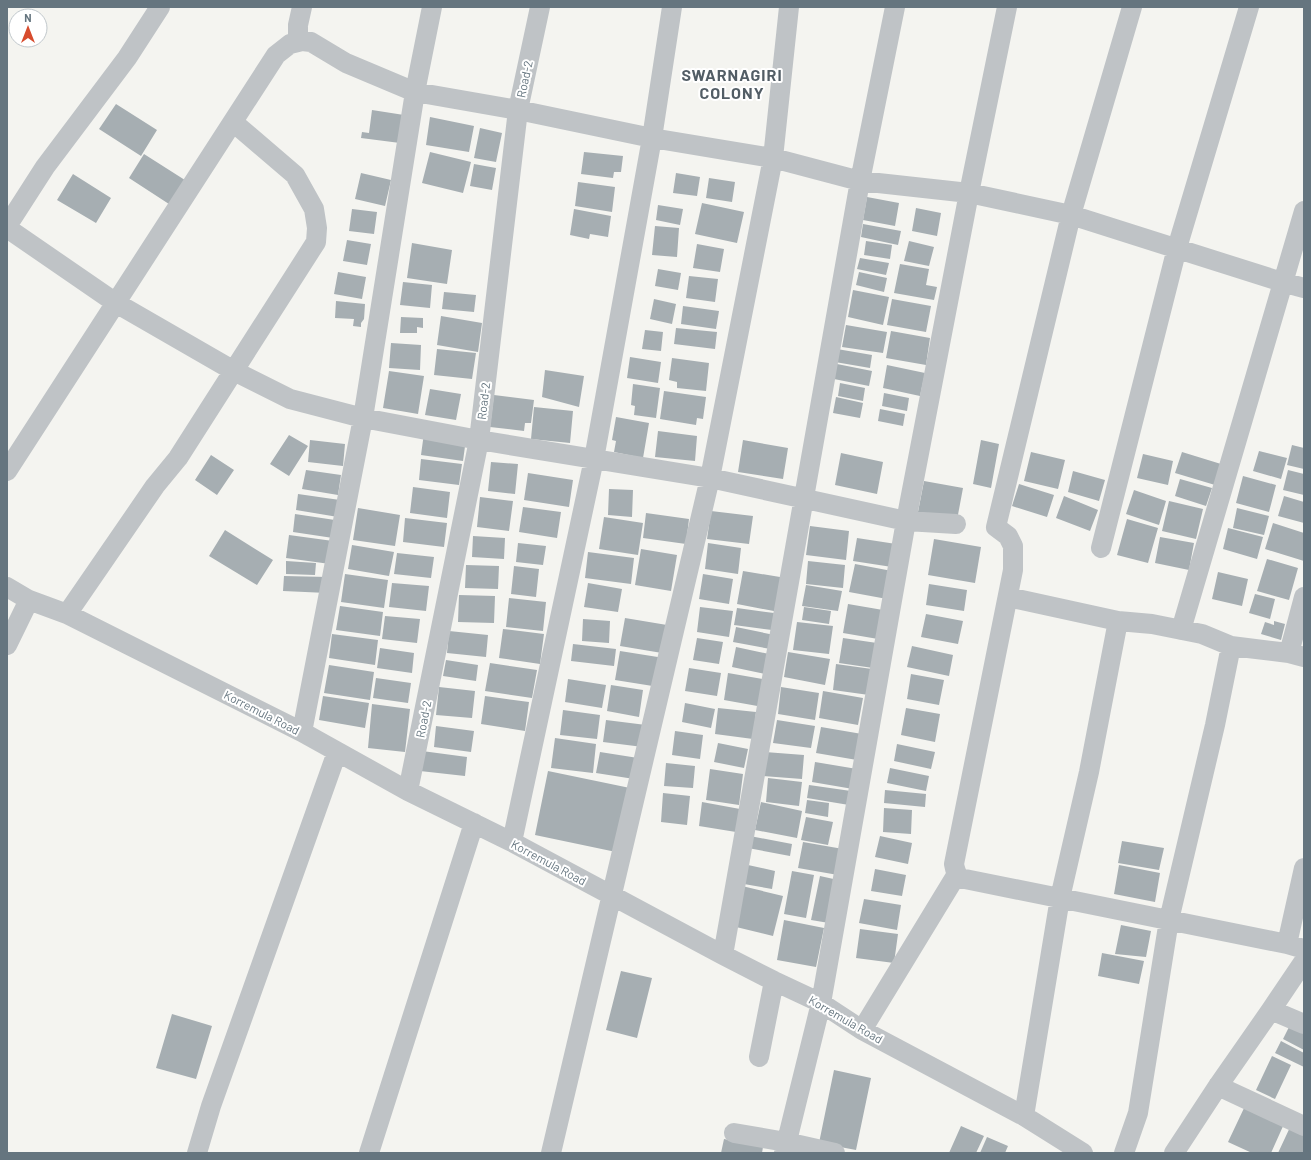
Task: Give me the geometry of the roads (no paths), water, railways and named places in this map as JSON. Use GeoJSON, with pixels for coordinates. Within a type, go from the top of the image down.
{"type":"FeatureCollection","features":[{"type":"Feature","properties":{"kind":"street"},"geometry":{"type":"LineString","coordinates":[[160,7],[127,58],[46,167],[7,227],[116,303],[234,371],[290,399],[363,418],[479,440],[710,478],[906,521],[956,524]]}},
{"type":"Feature","properties":{"kind":"street"},"geometry":{"type":"LineString","coordinates":[[298,42],[298,25],[302,7]]}},
{"type":"Feature","properties":{"kind":"street"},"geometry":{"type":"LineString","coordinates":[[302,732],[363,418],[415,92],[432,7]]}},
{"type":"Feature","properties":{"kind":"street","name":"Road-2"},"geometry":{"type":"LineString","coordinates":[[408,791],[479,440],[518,110],[540,7]]}},
{"type":"Feature","properties":{"kind":"street"},"geometry":{"type":"LineString","coordinates":[[512,842],[594,459],[652,138],[672,7]]}},
{"type":"Feature","properties":{"kind":"street"},"geometry":{"type":"LineString","coordinates":[[552,1153],[710,478],[773,158],[788,7]]}},
{"type":"Feature","properties":{"kind":"street"},"geometry":{"type":"LineString","coordinates":[[723,956],[860,181],[895,7]]}},
{"type":"Feature","properties":{"kind":"street"},"geometry":{"type":"LineString","coordinates":[[785,1147],[821,1003],[906,521],[969,193],[1007,7]]}},
{"type":"Feature","properties":{"kind":"street"},"geometry":{"type":"LineString","coordinates":[[1132,7],[1071,215],[996,527],[1008,536],[1012,546],[1013,570],[954,864],[960,878],[1295,947],[1304,868]]}},
{"type":"Feature","properties":{"kind":"street"},"geometry":{"type":"LineString","coordinates":[[1101,548],[1177,248],[1249,7]]}},
{"type":"Feature","properties":{"kind":"street"},"geometry":{"type":"LineString","coordinates":[[7,471],[276,55],[290,44],[302,41],[311,42],[346,63],[415,92],[518,110],[652,138],[773,158],[860,181],[969,193],[1071,215],[1304,288]]}},
{"type":"Feature","properties":{"kind":"street"},"geometry":{"type":"LineString","coordinates":[[67,614],[155,486],[178,458],[316,242],[317,228],[314,209],[295,175],[233,122]]}},
{"type":"Feature","properties":{"kind":"street"},"geometry":{"type":"LineString","coordinates":[[1181,630],[1304,211]]}},
{"type":"Feature","properties":{"kind":"street","name":"Korremula Road"},"geometry":{"type":"LineString","coordinates":[[7,587],[29,600],[67,614],[302,732],[408,791],[512,842],[723,956],[821,1003],[862,1030],[1024,1116],[1083,1153]]}},
{"type":"Feature","properties":{"kind":"street"},"geometry":{"type":"LineString","coordinates":[[1008,597],[1118,621],[1152,624],[1202,634],[1231,646],[1297,655],[1304,597]]}},
{"type":"Feature","properties":{"kind":"street"},"geometry":{"type":"LineString","coordinates":[[7,645],[29,600]]}},
{"type":"Feature","properties":{"kind":"street"},"geometry":{"type":"LineString","coordinates":[[1024,1116],[1060,898],[1089,772],[1118,621]]}},
{"type":"Feature","properties":{"kind":"street"},"geometry":{"type":"LineString","coordinates":[[1124,1153],[1138,1113],[1169,920],[1215,725],[1231,646]]}},
{"type":"Feature","properties":{"kind":"street"},"geometry":{"type":"LineString","coordinates":[[197,1153],[211,1106],[337,752]]}},
{"type":"Feature","properties":{"kind":"street"},"geometry":{"type":"LineString","coordinates":[[369,1153],[474,823]]}},
{"type":"Feature","properties":{"kind":"street"},"geometry":{"type":"LineString","coordinates":[[862,1030],[957,874]]}},
{"type":"Feature","properties":{"kind":"street"},"geometry":{"type":"LineString","coordinates":[[1174,1153],[1304,961]]}},
{"type":"Feature","properties":{"kind":"street"},"geometry":{"type":"LineString","coordinates":[[759,1057],[774,981]]}},
{"type":"Feature","properties":{"kind":"street"},"geometry":{"type":"LineString","coordinates":[[1271,1010],[1304,1024]]}},
{"type":"Feature","properties":{"kind":"street"},"geometry":{"type":"LineString","coordinates":[[1218,1086],[1304,1126]]}},
{"type":"Feature","properties":{"kind":"street"},"geometry":{"type":"LineString","coordinates":[[734,1133],[785,1147],[834,1153]]}},
{"type":"Feature","properties":{"kind":"district","name":"SWARNAGIRI COLONY"},"geometry":{"type":"Point","coordinates":[732,83]}}]}
